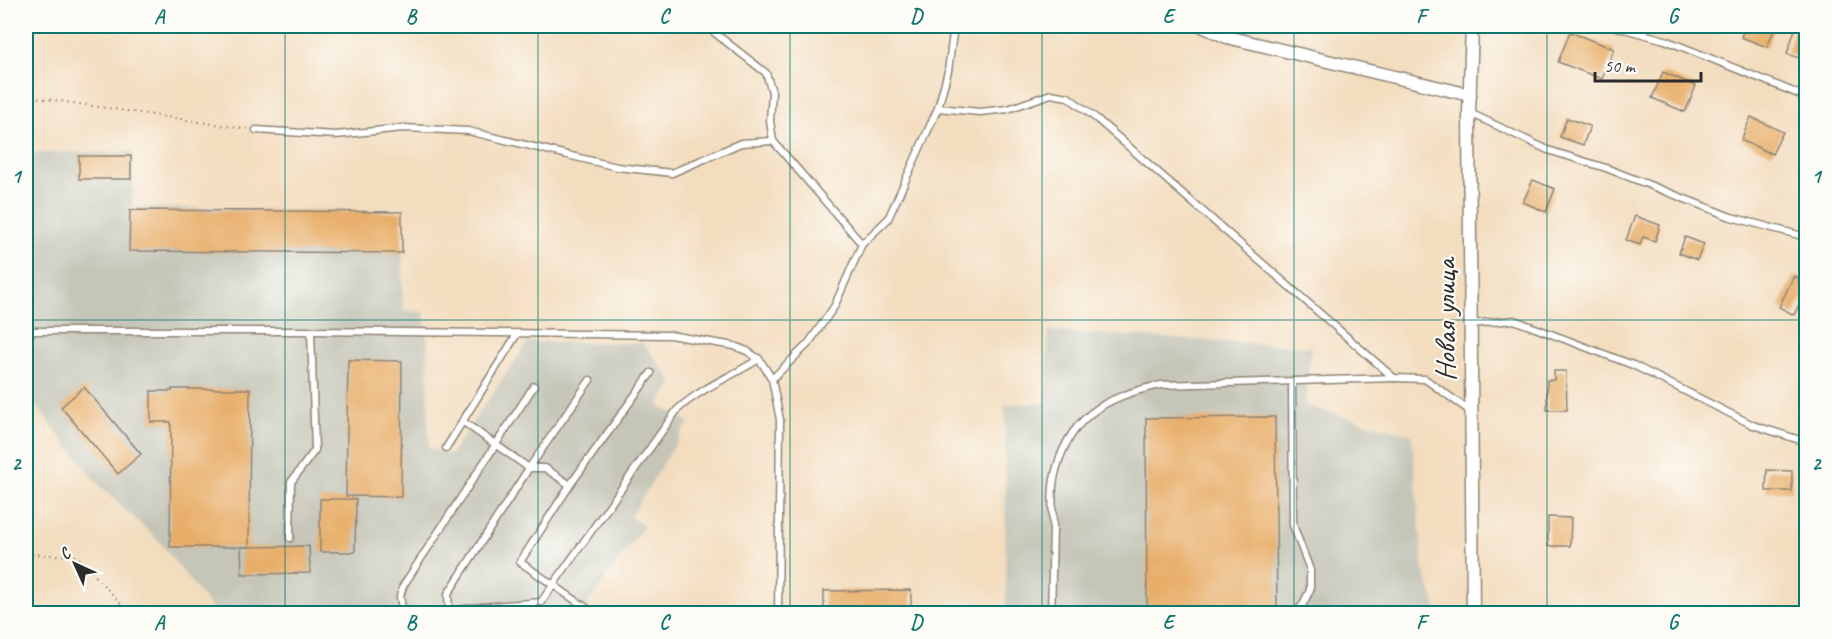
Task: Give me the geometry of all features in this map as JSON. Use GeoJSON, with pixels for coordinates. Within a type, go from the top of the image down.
{"type":"FeatureCollection","features":[{"type":"Feature","properties":{"kind":"street"},"geometry":{"type":"LineString","coordinates":[[1202,26],[1227,37],[1470,95]]}},
{"type":"Feature","properties":{"kind":"street","name":"Новая улица"},"geometry":{"type":"LineString","coordinates":[[1472,26],[1469,113],[1473,614]]}},
{"type":"Feature","properties":{"kind":"lane"},"geometry":{"type":"LineString","coordinates":[[706,26],[766,73],[772,92],[770,121],[773,141],[862,244]]}},
{"type":"Feature","properties":{"kind":"lane"},"geometry":{"type":"LineString","coordinates":[[772,380],[808,344],[834,308],[862,244],[888,219],[938,108],[948,71],[954,26]]}},
{"type":"Feature","properties":{"kind":"lane"},"geometry":{"type":"LineString","coordinates":[[1613,26],[1665,40],[1806,98]]}},
{"type":"Feature","properties":{"kind":"lane"},"geometry":{"type":"LineString","coordinates":[[938,108],[980,112],[1008,109],[1050,94],[1068,96],[1394,378]]}},
{"type":"Feature","properties":{"kind":"lane"},"geometry":{"type":"LineString","coordinates":[[1469,113],[1548,150],[1606,168],[1731,217],[1806,237]]}},
{"type":"Feature","properties":{"kind":"lane"},"geometry":{"type":"LineString","coordinates":[[256,130],[336,135],[403,128],[468,131],[617,167],[672,172],[741,142],[773,141]]}},
{"type":"Feature","properties":{"kind":"lane"},"geometry":{"type":"LineString","coordinates":[[1471,324],[1514,320],[1633,365],[1754,425],[1806,442]]}},
{"type":"Feature","properties":{"kind":"lane"},"geometry":{"type":"LineString","coordinates":[[26,331],[670,335],[734,346],[759,359],[772,380],[780,420],[778,614]]}},
{"type":"Feature","properties":{"kind":"lane"},"geometry":{"type":"LineString","coordinates":[[290,538],[291,482],[315,450],[311,331]]}},
{"type":"Feature","properties":{"kind":"lane"},"geometry":{"type":"LineString","coordinates":[[446,448],[517,334]]}},
{"type":"Feature","properties":{"kind":"lane"},"geometry":{"type":"LineString","coordinates":[[440,614],[449,611],[541,602],[677,410],[707,386],[735,374],[759,359]]}},
{"type":"Feature","properties":{"kind":"lane"},"geometry":{"type":"LineString","coordinates":[[591,611],[520,562],[570,485],[651,373]]}},
{"type":"Feature","properties":{"kind":"lane"},"geometry":{"type":"LineString","coordinates":[[1051,614],[1054,480],[1063,449],[1080,422],[1104,404],[1133,390],[1161,385],[1394,378],[1425,379],[1470,411]]}},
{"type":"Feature","properties":{"kind":"lane"},"geometry":{"type":"LineString","coordinates":[[449,611],[448,594],[529,468],[590,380]]}},
{"type":"Feature","properties":{"kind":"lane"},"geometry":{"type":"LineString","coordinates":[[1292,382],[1293,525],[1310,570],[1310,590],[1302,606],[1294,614]]}},
{"type":"Feature","properties":{"kind":"lane"},"geometry":{"type":"LineString","coordinates":[[403,614],[400,597],[403,586],[534,386]]}},
{"type":"Feature","properties":{"kind":"lane"},"geometry":{"type":"LineString","coordinates":[[462,421],[529,468],[545,468],[570,485]]}},
{"type":"Feature","properties":{"kind":"path"},"geometry":{"type":"LineString","coordinates":[[26,96],[256,130]]}},
{"type":"Feature","properties":{"kind":"path"},"geometry":{"type":"LineString","coordinates":[[26,554],[77,556],[133,614]]}},
{"type":"Feature","properties":{"kind":"shaded area"},"geometry":{"type":"Polygon","coordinates":[[[133,152],[132,207],[402,212],[403,311],[424,312],[427,333],[429,448],[450,455],[528,342],[643,343],[673,382],[658,405],[689,422],[630,517],[644,526],[581,613],[215,613],[158,540],[99,485],[26,393],[26,153],[133,152]]]}},
{"type":"Feature","properties":{"kind":"shaded area"},"geometry":{"type":"Polygon","coordinates":[[[1048,331],[1311,347],[1306,406],[1412,435],[1423,567],[1438,613],[1006,613],[1005,404],[1046,403],[1048,331]]]}},
{"type":"Feature","properties":{"kind":"building"},"geometry":{"type":"Polygon","coordinates":[[[1745,26],[1776,26],[1767,47],[1741,37],[1745,26]]]}},
{"type":"Feature","properties":{"kind":"building"},"geometry":{"type":"Polygon","coordinates":[[[1796,26],[1806,26],[1806,60],[1787,54],[1796,26]]]}},
{"type":"Feature","properties":{"kind":"building"},"geometry":{"type":"Polygon","coordinates":[[[1570,32],[1614,49],[1602,79],[1558,62],[1570,32]]]}},
{"type":"Feature","properties":{"kind":"building"},"geometry":{"type":"Polygon","coordinates":[[[1663,72],[1696,86],[1685,112],[1652,98],[1663,72]]]}},
{"type":"Feature","properties":{"kind":"building"},"geometry":{"type":"Polygon","coordinates":[[[1751,117],[1783,132],[1772,154],[1741,140],[1751,117]]]}},
{"type":"Feature","properties":{"kind":"building"},"geometry":{"type":"Polygon","coordinates":[[[1567,118],[1590,126],[1583,145],[1560,137],[1567,118]]]}},
{"type":"Feature","properties":{"kind":"building"},"geometry":{"type":"Polygon","coordinates":[[[79,156],[131,156],[131,179],[79,179],[79,156]]]}},
{"type":"Feature","properties":{"kind":"building"},"geometry":{"type":"Polygon","coordinates":[[[1533,180],[1555,189],[1546,212],[1523,202],[1533,180]]]}},
{"type":"Feature","properties":{"kind":"building"},"geometry":{"type":"Polygon","coordinates":[[[130,210],[402,212],[402,253],[129,251],[130,210]]]}},
{"type":"Feature","properties":{"kind":"building"},"geometry":{"type":"Polygon","coordinates":[[[1635,216],[1660,225],[1655,241],[1643,237],[1640,245],[1626,240],[1635,216]]]}},
{"type":"Feature","properties":{"kind":"building"},"geometry":{"type":"Polygon","coordinates":[[[1685,237],[1704,244],[1697,260],[1679,253],[1685,237]]]}},
{"type":"Feature","properties":{"kind":"building"},"geometry":{"type":"Polygon","coordinates":[[[1794,276],[1806,281],[1806,290],[1794,315],[1779,307],[1794,276]]]}},
{"type":"Feature","properties":{"kind":"building"},"geometry":{"type":"Polygon","coordinates":[[[348,360],[402,361],[401,497],[346,496],[348,360]]]}},
{"type":"Feature","properties":{"kind":"building"},"geometry":{"type":"Polygon","coordinates":[[[1554,371],[1566,371],[1567,410],[1547,410],[1547,380],[1554,380],[1554,371]]]}},
{"type":"Feature","properties":{"kind":"building"},"geometry":{"type":"Polygon","coordinates":[[[84,387],[141,454],[118,474],[61,407],[84,387]]]}},
{"type":"Feature","properties":{"kind":"building"},"geometry":{"type":"Polygon","coordinates":[[[172,389],[250,389],[249,547],[170,547],[171,422],[151,422],[151,391],[172,391],[172,389]]]}},
{"type":"Feature","properties":{"kind":"building"},"geometry":{"type":"Polygon","coordinates":[[[1275,417],[1277,611],[1147,614],[1146,418],[1275,417]]]}},
{"type":"Feature","properties":{"kind":"building"},"geometry":{"type":"Polygon","coordinates":[[[1767,470],[1792,471],[1792,491],[1766,491],[1767,470]]]}},
{"type":"Feature","properties":{"kind":"building"},"geometry":{"type":"Polygon","coordinates":[[[320,499],[356,499],[355,552],[320,552],[320,499]]]}},
{"type":"Feature","properties":{"kind":"building"},"geometry":{"type":"Polygon","coordinates":[[[1548,517],[1571,518],[1570,546],[1548,546],[1548,517]]]}},
{"type":"Feature","properties":{"kind":"building"},"geometry":{"type":"Polygon","coordinates":[[[309,546],[310,573],[242,574],[241,547],[309,546]]]}},
{"type":"Feature","properties":{"kind":"building"},"geometry":{"type":"Polygon","coordinates":[[[911,590],[911,614],[824,614],[824,591],[911,590]]]}}]}
